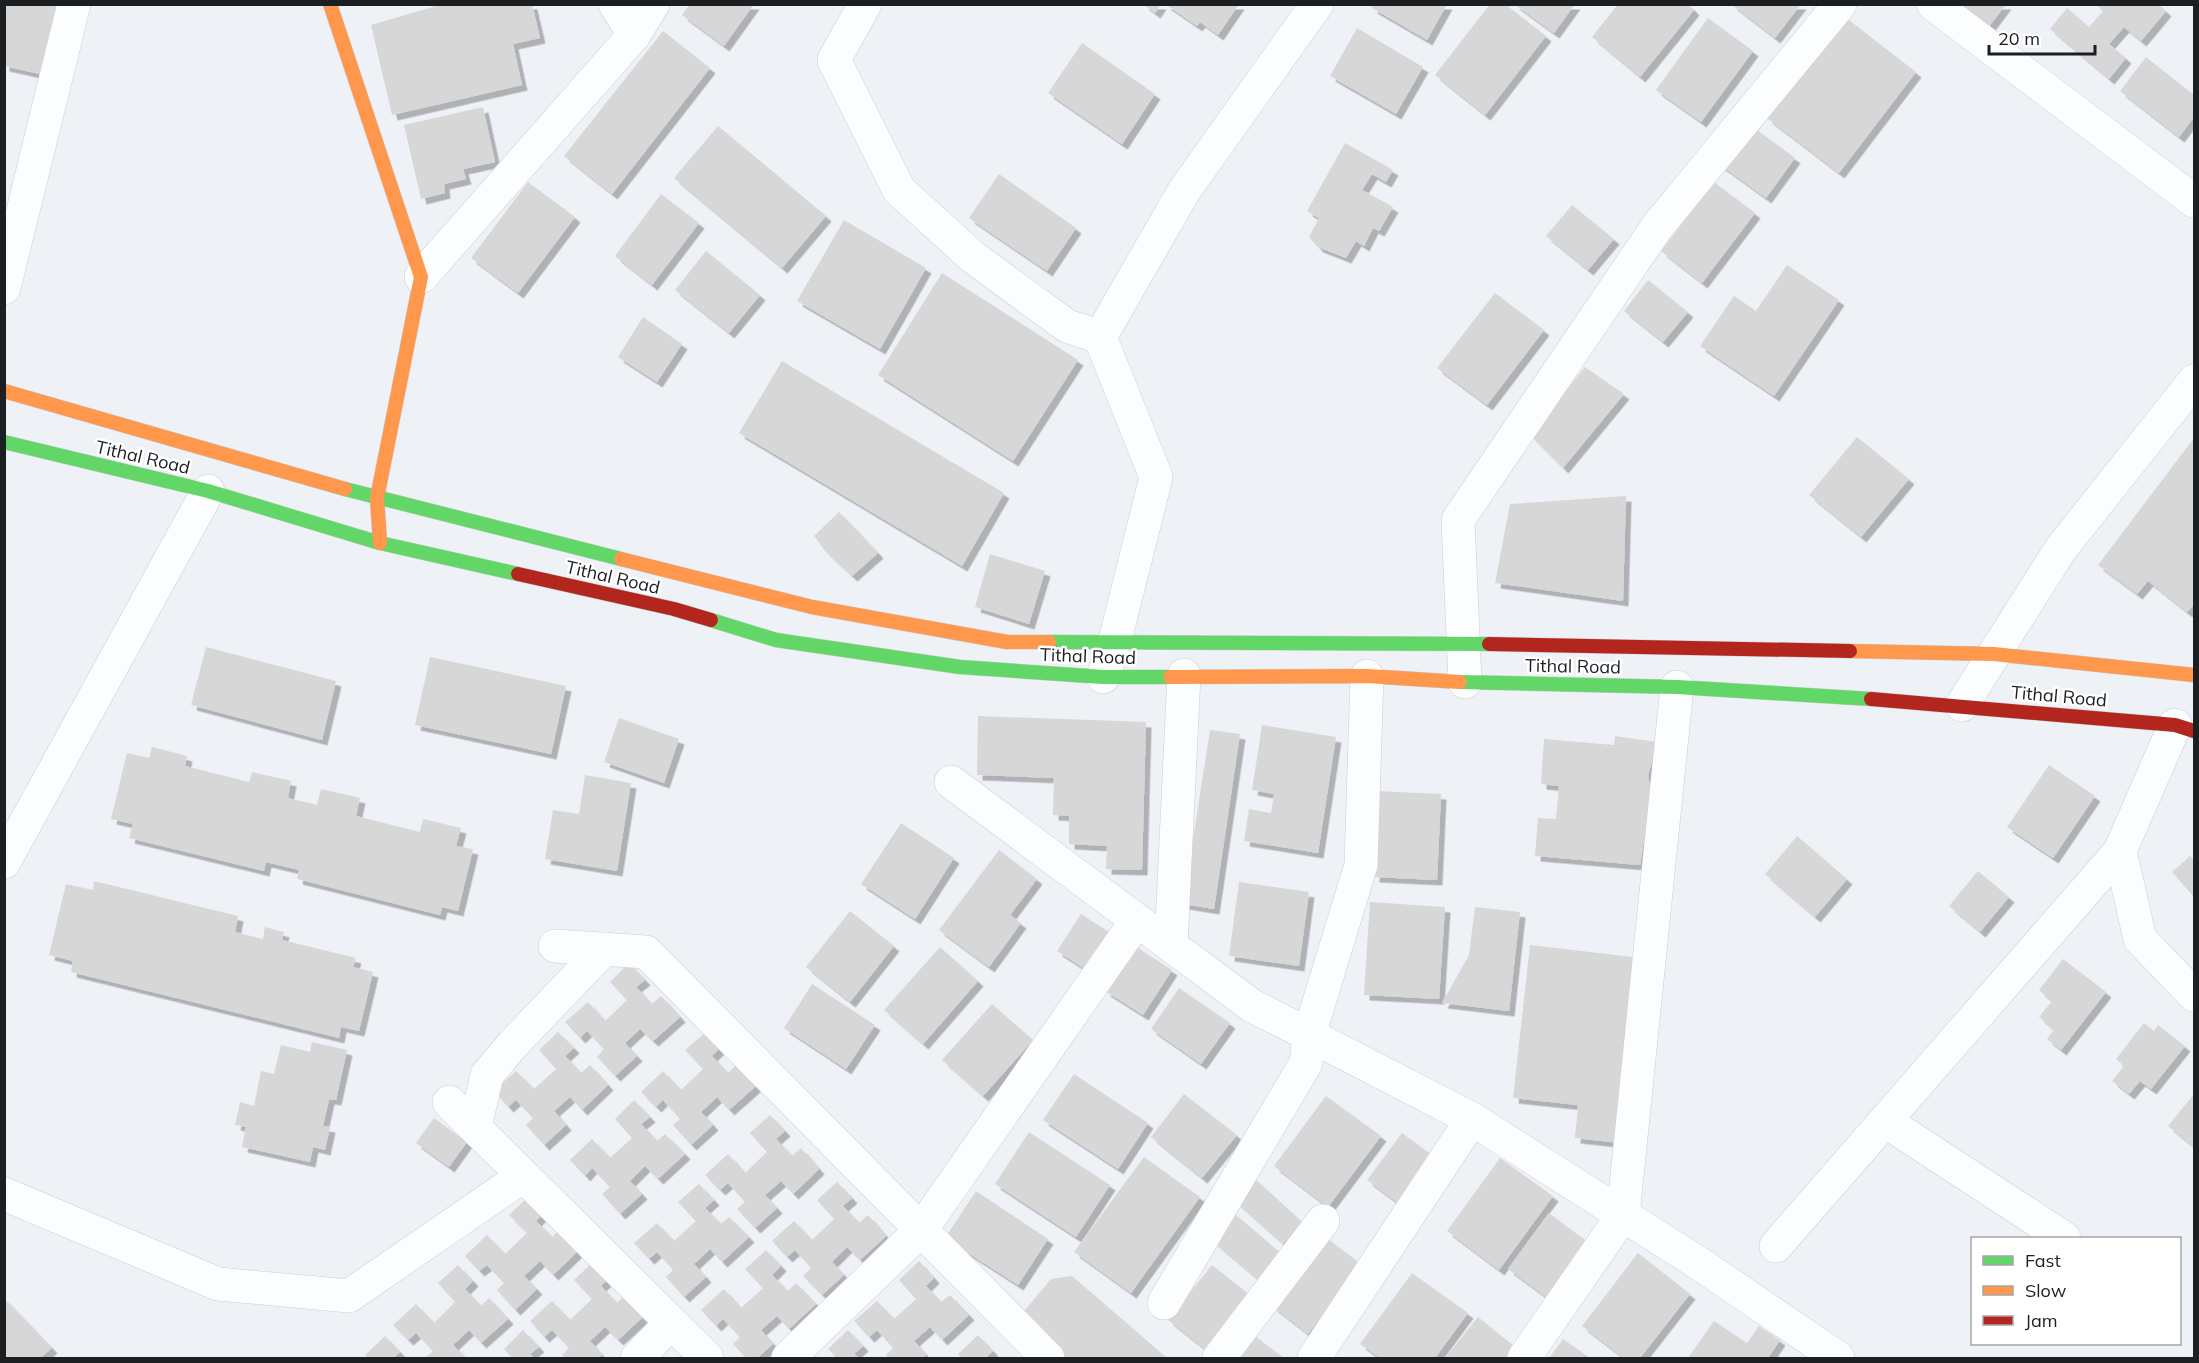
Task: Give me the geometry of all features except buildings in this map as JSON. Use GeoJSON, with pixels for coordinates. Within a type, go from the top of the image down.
{"type":"FeatureCollection","features":[{"type":"Feature","properties":{"kind":"main road"},"geometry":{"type":"LineString","coordinates":[[330,4],[421,277],[377,498],[380,543]]}},
{"type":"Feature","properties":{"kind":"main road"},"geometry":{"type":"LineString","coordinates":[[4,391],[377,498],[812,607],[1007,642],[1463,644],[1994,654],[2194,675]]}},
{"type":"Feature","properties":{"kind":"main road","name":"Tithal Road"},"geometry":{"type":"LineString","coordinates":[[4,442],[208,491],[380,543],[674,609],[776,640],[960,667],[1103,677],[1367,676],[1465,682],[1677,687],[1962,705],[2185,728]]}},
{"type":"Feature","properties":{"kind":"street"},"geometry":{"type":"LineString","coordinates":[[4,288],[17,187],[74,4]]}},
{"type":"Feature","properties":{"kind":"street"},"geometry":{"type":"LineString","coordinates":[[615,4],[634,35]]}},
{"type":"Feature","properties":{"kind":"street"},"geometry":{"type":"LineString","coordinates":[[421,277],[634,35],[653,4]]}},
{"type":"Feature","properties":{"kind":"street"},"geometry":{"type":"LineString","coordinates":[[865,4],[834,60],[899,190],[974,258],[1067,326],[1100,338],[1156,477],[1114,644],[1103,677]]}},
{"type":"Feature","properties":{"kind":"street"},"geometry":{"type":"LineString","coordinates":[[1100,338],[1184,191],[1317,4]]}},
{"type":"Feature","properties":{"kind":"street"},"geometry":{"type":"LineString","coordinates":[[1465,682],[1458,520],[1657,226],[1840,4]]}},
{"type":"Feature","properties":{"kind":"street"},"geometry":{"type":"LineString","coordinates":[[1933,4],[2194,201]]}},
{"type":"Feature","properties":{"kind":"street"},"geometry":{"type":"LineString","coordinates":[[1962,705],[2060,550],[2194,381]]}},
{"type":"Feature","properties":{"kind":"street"},"geometry":{"type":"LineString","coordinates":[[4,862],[208,491]]}},
{"type":"Feature","properties":{"kind":"street"},"geometry":{"type":"LineString","coordinates":[[1171,945],[1184,675]]}},
{"type":"Feature","properties":{"kind":"street"},"geometry":{"type":"LineString","coordinates":[[1164,1303],[1306,1063],[1309,1035],[1361,865],[1367,676]]}},
{"type":"Feature","properties":{"kind":"street"},"geometry":{"type":"LineString","coordinates":[[1524,1359],[1623,1215],[1677,687]]}},
{"type":"Feature","properties":{"kind":"street"},"geometry":{"type":"LineString","coordinates":[[1776,1246],[2120,851],[2185,728]]}},
{"type":"Feature","properties":{"kind":"street"},"geometry":{"type":"LineString","coordinates":[[951,782],[1251,1005],[1472,1119],[1703,1266],[1838,1359]]}},
{"type":"Feature","properties":{"kind":"street"},"geometry":{"type":"LineString","coordinates":[[2120,851],[2140,939],[2194,995]]}},
{"type":"Feature","properties":{"kind":"street"},"geometry":{"type":"LineString","coordinates":[[788,1359],[921,1230],[1137,920]]}},
{"type":"Feature","properties":{"kind":"street"},"geometry":{"type":"LineString","coordinates":[[555,946],[646,952],[1048,1359]]}},
{"type":"Feature","properties":{"kind":"street"},"geometry":{"type":"LineString","coordinates":[[475,1127],[487,1075],[513,1044],[604,949]]}},
{"type":"Feature","properties":{"kind":"street"},"geometry":{"type":"LineString","coordinates":[[449,1102],[707,1359]]}},
{"type":"Feature","properties":{"kind":"street"},"geometry":{"type":"LineString","coordinates":[[1314,1359],[1472,1119]]}},
{"type":"Feature","properties":{"kind":"street"},"geometry":{"type":"LineString","coordinates":[[1885,1121],[2061,1237]]}},
{"type":"Feature","properties":{"kind":"street"},"geometry":{"type":"LineString","coordinates":[[4,1194],[218,1284],[349,1296],[523,1176]]}},
{"type":"Feature","properties":{"kind":"street"},"geometry":{"type":"LineString","coordinates":[[1219,1359],[1323,1221]]}},
{"type":"Feature","properties":{"kind":"street"},"geometry":{"type":"LineString","coordinates":[[638,1359],[671,1323]]}},
{"type":"Feature","properties":{"kind":"traffic: fast"},"geometry":{"type":"LineString","coordinates":[[4,442],[208,491],[380,543],[518,574]]}},
{"type":"Feature","properties":{"kind":"traffic: fast"},"geometry":{"type":"LineString","coordinates":[[345,489],[621,559]]}},
{"type":"Feature","properties":{"kind":"traffic: fast"},"geometry":{"type":"LineString","coordinates":[[711,620],[776,640],[960,667],[1103,677],[1170,677]]}},
{"type":"Feature","properties":{"kind":"traffic: fast"},"geometry":{"type":"LineString","coordinates":[[1049,642],[1489,644]]}},
{"type":"Feature","properties":{"kind":"traffic: fast"},"geometry":{"type":"LineString","coordinates":[[1460,682],[1677,687],[1871,699]]}},
{"type":"Feature","properties":{"kind":"traffic: slow"},"geometry":{"type":"LineString","coordinates":[[330,4],[421,277],[377,498],[380,543]]}},
{"type":"Feature","properties":{"kind":"traffic: slow"},"geometry":{"type":"LineString","coordinates":[[4,391],[345,489]]}},
{"type":"Feature","properties":{"kind":"traffic: slow"},"geometry":{"type":"LineString","coordinates":[[621,559],[812,607],[1007,642],[1049,642]]}},
{"type":"Feature","properties":{"kind":"traffic: slow"},"geometry":{"type":"LineString","coordinates":[[1850,651],[1994,654],[2194,675]]}},
{"type":"Feature","properties":{"kind":"traffic: slow"},"geometry":{"type":"LineString","coordinates":[[1170,677],[1367,676],[1460,682]]}},
{"type":"Feature","properties":{"kind":"traffic: jam"},"geometry":{"type":"LineString","coordinates":[[518,574],[674,609],[711,620]]}},
{"type":"Feature","properties":{"kind":"traffic: jam"},"geometry":{"type":"LineString","coordinates":[[1489,644],[1850,651]]}},
{"type":"Feature","properties":{"kind":"traffic: jam"},"geometry":{"type":"LineString","coordinates":[[1871,699],[2175,725],[2194,731]]}}]}
